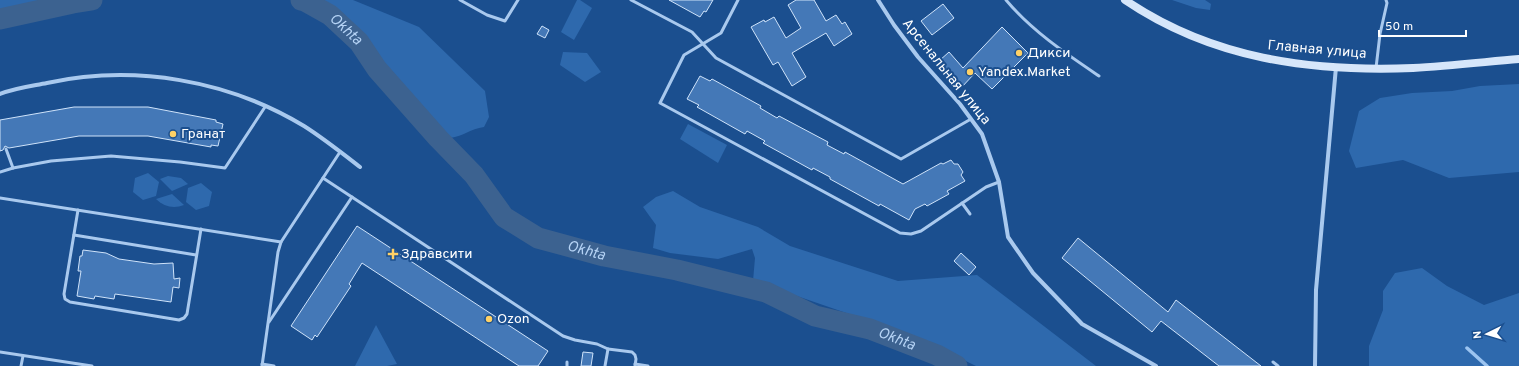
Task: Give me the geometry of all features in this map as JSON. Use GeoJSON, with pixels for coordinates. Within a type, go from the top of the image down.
{"type":"FeatureCollection","features":[{"type":"Feature","properties":{"kind":"main road","name":"Главная улица"},"geometry":{"type":"LineString","coordinates":[[1125,0],[1147,15],[1197,39],[1256,57],[1294,64],[1336,67],[1414,68],[1519,59]]}},
{"type":"Feature","properties":{"kind":"street","name":"Арсенальная улица"},"geometry":{"type":"LineString","coordinates":[[878,0],[894,25],[918,57],[960,104],[982,134],[999,182],[1008,237],[1034,273],[1082,324],[1156,366]]}},
{"type":"Feature","properties":{"kind":"street"},"geometry":{"type":"LineString","coordinates":[[1315,366],[1316,290],[1336,67]]}},
{"type":"Feature","properties":{"kind":"street"},"geometry":{"type":"LineString","coordinates":[[0,94],[68,78],[92,76],[176,78],[204,84],[265,107],[303,126],[360,166]]}},
{"type":"Feature","properties":{"kind":"lane"},"geometry":{"type":"LineString","coordinates":[[460,0],[487,15],[505,21],[518,0]]}},
{"type":"Feature","properties":{"kind":"lane"},"geometry":{"type":"LineString","coordinates":[[631,0],[692,32],[716,58],[901,159],[971,119]]}},
{"type":"Feature","properties":{"kind":"lane"},"geometry":{"type":"LineString","coordinates":[[738,0],[721,33],[684,55],[660,103],[900,234],[911,234],[921,230],[986,187],[999,182]]}},
{"type":"Feature","properties":{"kind":"lane"},"geometry":{"type":"LineString","coordinates":[[1006,0],[1020,16],[1054,46],[1099,76]]}},
{"type":"Feature","properties":{"kind":"lane"},"geometry":{"type":"LineString","coordinates":[[1376,68],[1380,34],[1387,2],[1392,0]]}},
{"type":"Feature","properties":{"kind":"lane"},"geometry":{"type":"LineString","coordinates":[[0,172],[51,161],[111,156],[226,168],[265,107]]}},
{"type":"Feature","properties":{"kind":"lane"},"geometry":{"type":"LineString","coordinates":[[6,149],[13,168]]}},
{"type":"Feature","properties":{"kind":"lane"},"geometry":{"type":"LineString","coordinates":[[274,366],[262,365],[278,252],[281,242],[340,152]]}},
{"type":"Feature","properties":{"kind":"lane"},"geometry":{"type":"LineString","coordinates":[[323,178],[563,336],[597,344],[608,349],[632,352],[635,355],[635,365],[648,366]]}},
{"type":"Feature","properties":{"kind":"lane"},"geometry":{"type":"LineString","coordinates":[[268,323],[352,197]]}},
{"type":"Feature","properties":{"kind":"lane"},"geometry":{"type":"LineString","coordinates":[[0,198],[281,242]]}},
{"type":"Feature","properties":{"kind":"lane"},"geometry":{"type":"LineString","coordinates":[[962,203],[970,214]]}},
{"type":"Feature","properties":{"kind":"lane"},"geometry":{"type":"LineString","coordinates":[[78,210],[64,294],[65,299],[77,304],[179,320],[184,318],[187,314],[201,229]]}},
{"type":"Feature","properties":{"kind":"lane"},"geometry":{"type":"LineString","coordinates":[[74,235],[196,255]]}},
{"type":"Feature","properties":{"kind":"lane"},"geometry":{"type":"LineString","coordinates":[[605,366],[608,349]]}},
{"type":"Feature","properties":{"kind":"lane"},"geometry":{"type":"LineString","coordinates":[[0,352],[92,366]]}},
{"type":"Feature","properties":{"kind":"lane"},"geometry":{"type":"LineString","coordinates":[[22,366],[23,356]]}},
{"type":"Feature","properties":{"kind":"lane"},"geometry":{"type":"LineString","coordinates":[[567,366],[568,362]]}},
{"type":"Feature","properties":{"kind":"lane"},"geometry":{"type":"LineString","coordinates":[[1273,362],[1278,366]]}},
{"type":"Feature","properties":{"kind":"shaded area"},"geometry":{"type":"Polygon","coordinates":[[[0,0],[67,0],[0,14],[0,0]]]}},
{"type":"Feature","properties":{"kind":"shaded area"},"geometry":{"type":"Polygon","coordinates":[[[309,0],[353,0],[419,27],[485,91],[489,117],[484,127],[450,138],[398,85],[343,18],[309,0]]]}},
{"type":"Feature","properties":{"kind":"shaded area"},"geometry":{"type":"Polygon","coordinates":[[[577,0],[580,0],[592,8],[574,40],[561,32],[577,0]]]}},
{"type":"Feature","properties":{"kind":"shaded area"},"geometry":{"type":"Polygon","coordinates":[[[1172,0],[1205,0],[1211,4],[1210,10],[1196,8],[1172,0]]]}},
{"type":"Feature","properties":{"kind":"shaded area"},"geometry":{"type":"Polygon","coordinates":[[[563,52],[587,53],[601,72],[585,82],[560,65],[563,52]]]}},
{"type":"Feature","properties":{"kind":"shaded area"},"geometry":{"type":"Polygon","coordinates":[[[1519,84],[1519,172],[1449,178],[1403,160],[1356,168],[1349,151],[1359,111],[1380,98],[1412,93],[1452,91],[1480,86],[1519,84]]]}},
{"type":"Feature","properties":{"kind":"shaded area"},"geometry":{"type":"Polygon","coordinates":[[[688,124],[727,145],[718,163],[680,139],[688,124]]]}},
{"type":"Feature","properties":{"kind":"shaded area"},"geometry":{"type":"Polygon","coordinates":[[[148,173],[159,182],[156,196],[143,200],[133,192],[135,178],[148,173]]]}},
{"type":"Feature","properties":{"kind":"shaded area"},"geometry":{"type":"Polygon","coordinates":[[[168,176],[181,178],[188,184],[172,191],[160,179],[168,176]]]}},
{"type":"Feature","properties":{"kind":"shaded area"},"geometry":{"type":"Polygon","coordinates":[[[201,183],[212,192],[209,206],[196,210],[186,202],[188,188],[201,183]]]}},
{"type":"Feature","properties":{"kind":"shaded area"},"geometry":{"type":"Polygon","coordinates":[[[673,191],[700,207],[758,227],[790,246],[898,281],[977,275],[1096,366],[976,366],[945,351],[887,327],[753,281],[755,258],[752,249],[718,259],[670,253],[653,248],[656,225],[643,207],[656,197],[673,191]]]}},
{"type":"Feature","properties":{"kind":"shaded area"},"geometry":{"type":"Polygon","coordinates":[[[172,194],[184,205],[177,207],[169,206],[162,204],[156,199],[172,194]]]}},
{"type":"Feature","properties":{"kind":"shaded area"},"geometry":{"type":"Polygon","coordinates":[[[1422,268],[1447,286],[1484,305],[1519,293],[1519,366],[1369,366],[1369,346],[1383,310],[1383,291],[1395,273],[1422,268]]]}},
{"type":"Feature","properties":{"kind":"shaded area"},"geometry":{"type":"Polygon","coordinates":[[[376,325],[397,364],[387,366],[355,366],[376,325]]]}},
{"type":"Feature","properties":{"kind":"building"},"geometry":{"type":"Polygon","coordinates":[[[669,0],[713,0],[706,12],[704,11],[700,17],[669,0]]]}},
{"type":"Feature","properties":{"kind":"building"},"geometry":{"type":"Polygon","coordinates":[[[796,0],[814,0],[826,21],[836,15],[842,24],[845,22],[852,34],[834,46],[826,33],[792,53],[806,77],[792,86],[778,62],[773,65],[751,27],[764,20],[765,22],[774,17],[786,38],[801,28],[788,5],[796,0]]]}},
{"type":"Feature","properties":{"kind":"building"},"geometry":{"type":"Polygon","coordinates":[[[943,4],[954,18],[932,35],[921,21],[943,4]]]}},
{"type":"Feature","properties":{"kind":"building"},"geometry":{"type":"Polygon","coordinates":[[[542,26],[549,30],[545,38],[537,34],[542,26]]]}},
{"type":"Feature","properties":{"kind":"building"},"geometry":{"type":"Polygon","coordinates":[[[1002,27],[1028,53],[992,89],[975,73],[960,89],[951,79],[953,77],[939,61],[949,52],[963,68],[1002,27]]]}},
{"type":"Feature","properties":{"kind":"building"},"geometry":{"type":"Polygon","coordinates":[[[700,76],[710,81],[712,79],[761,106],[760,108],[777,118],[779,116],[828,142],[827,145],[844,154],[845,152],[903,184],[941,163],[943,164],[951,160],[954,164],[958,164],[963,172],[961,175],[965,181],[947,191],[949,194],[927,206],[925,204],[915,209],[909,220],[880,204],[879,206],[813,168],[812,170],[763,143],[765,141],[747,131],[745,134],[697,107],[699,105],[687,99],[700,76]]]}},
{"type":"Feature","properties":{"kind":"building"},"geometry":{"type":"Polygon","coordinates":[[[74,107],[148,107],[216,120],[216,122],[223,124],[218,146],[211,145],[211,147],[148,136],[79,136],[9,148],[5,146],[3,150],[0,151],[0,120],[74,107]]]}},
{"type":"Feature","properties":{"kind":"building"},"geometry":{"type":"Polygon","coordinates":[[[357,226],[548,351],[538,366],[519,366],[362,263],[349,284],[351,286],[317,337],[315,335],[312,340],[291,326],[357,226]]]}},
{"type":"Feature","properties":{"kind":"building"},"geometry":{"type":"Polygon","coordinates":[[[1078,238],[1168,312],[1176,300],[1261,366],[1219,366],[1161,321],[1152,332],[1062,258],[1078,238]]]}},
{"type":"Feature","properties":{"kind":"building"},"geometry":{"type":"Polygon","coordinates":[[[83,250],[106,253],[119,259],[154,264],[173,263],[174,279],[180,278],[179,288],[173,287],[171,302],[115,294],[114,299],[95,296],[94,299],[77,296],[81,271],[78,271],[80,256],[82,256],[83,250]]]}},
{"type":"Feature","properties":{"kind":"building"},"geometry":{"type":"Polygon","coordinates":[[[961,253],[976,267],[969,275],[954,261],[961,253]]]}},
{"type":"Feature","properties":{"kind":"building"},"geometry":{"type":"Polygon","coordinates":[[[583,352],[593,353],[591,366],[581,366],[583,352]]]}},
{"type":"Feature","properties":{"kind":"waterway","name":"Okhta"},"geometry":{"type":"LineString","coordinates":[[0,19],[92,0]]}},
{"type":"Feature","properties":{"kind":"waterway","name":"Okhta"},"geometry":{"type":"LineString","coordinates":[[301,0],[330,15],[359,42],[377,69],[438,138],[474,175],[504,217],[538,238],[604,256],[677,270],[766,292],[815,316],[870,329],[937,355],[957,366]]}},
{"type":"Feature","properties":{"kind":"waterway"},"geometry":{"type":"LineString","coordinates":[[1467,348],[1487,366]]}},
{"type":"Feature","properties":{"kind":"place","name":"Дикси"},"geometry":{"type":"Point","coordinates":[1019,53]}},
{"type":"Feature","properties":{"kind":"place","name":"Yandex.Market"},"geometry":{"type":"Point","coordinates":[970,72]}},
{"type":"Feature","properties":{"kind":"place","name":"Гранат"},"geometry":{"type":"Point","coordinates":[173,134]}},
{"type":"Feature","properties":{"kind":"place","name":"Здравсити"},"geometry":{"type":"Point","coordinates":[393,254]}},
{"type":"Feature","properties":{"kind":"place","name":"Ozon"},"geometry":{"type":"Point","coordinates":[489,319]}}]}
